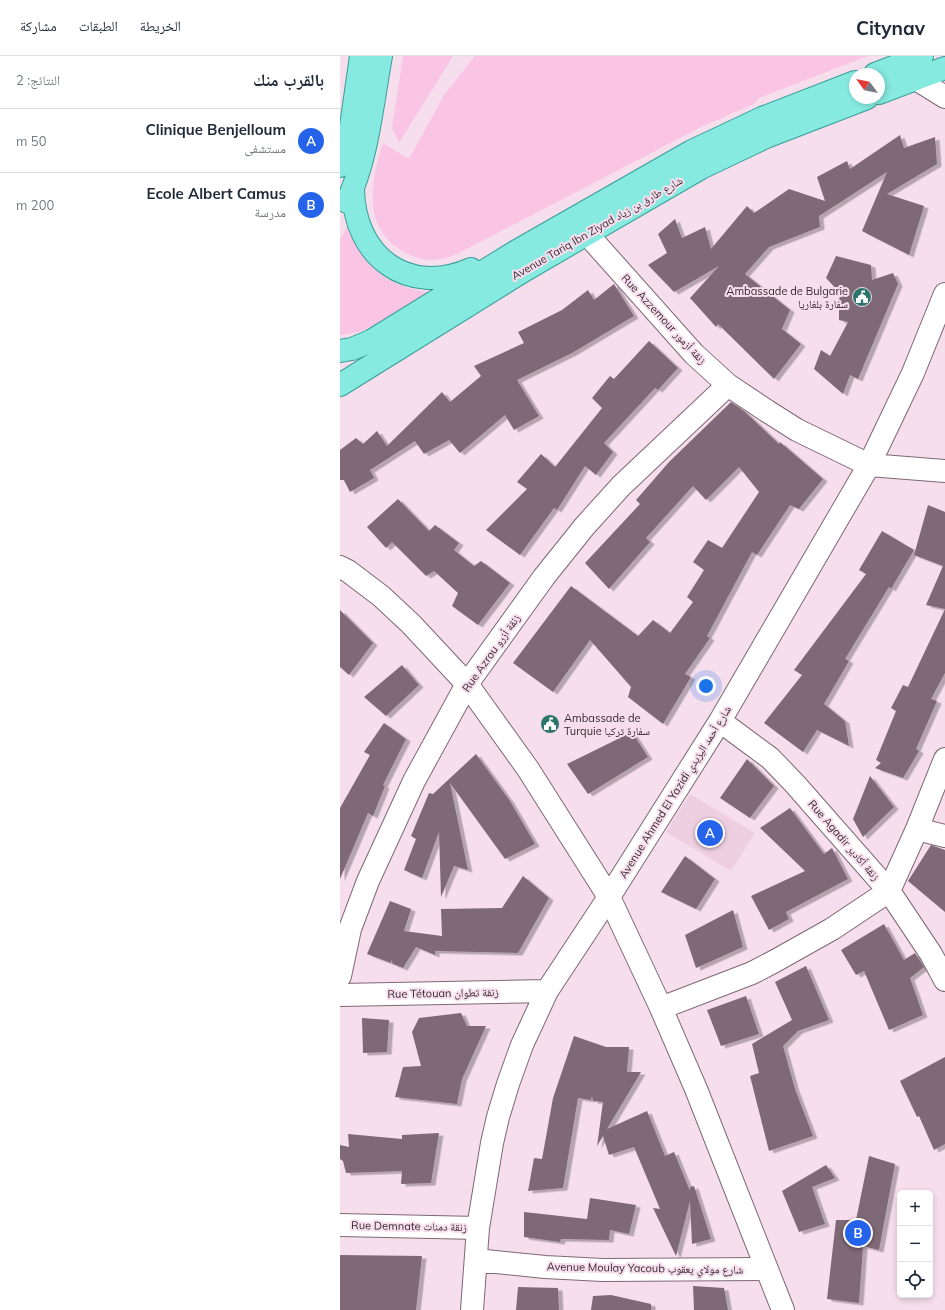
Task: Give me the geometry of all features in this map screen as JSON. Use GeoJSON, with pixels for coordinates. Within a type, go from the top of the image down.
{"type":"FeatureCollection","features":[{"type":"Feature","properties":{"kind":"main road"},"geometry":{"type":"LineString","coordinates":[[340,166],[351,126],[361,56]]}},
{"type":"Feature","properties":{"kind":"main road"},"geometry":{"type":"LineString","coordinates":[[340,217],[353,189],[365,147],[381,56]]}},
{"type":"Feature","properties":{"kind":"main road"},"geometry":{"type":"LineString","coordinates":[[885,70],[922,56]]}},
{"type":"Feature","properties":{"kind":"main road"},"geometry":{"type":"LineString","coordinates":[[885,91],[945,68]]}},
{"type":"Feature","properties":{"kind":"main road","name":"Avenue Tariq Ibn Ziyad شارع طارق بن زياد"},"geometry":{"type":"LineString","coordinates":[[340,351],[352,349],[371,341],[500,261],[713,141],[762,118],[849,84]]}},
{"type":"Feature","properties":{"kind":"main road","name":"Avenue Tariq Ibn Ziyad شارع طارق بن زياد"},"geometry":{"type":"LineString","coordinates":[[340,385],[525,270],[701,168],[766,137],[851,104]]}},
{"type":"Feature","properties":{"kind":"main road"},"geometry":{"type":"LineString","coordinates":[[353,189],[353,205],[356,220],[362,235],[370,248],[382,259],[409,275],[440,279],[456,276],[500,261]]}},
{"type":"Feature","properties":{"kind":"street"},"geometry":{"type":"LineString","coordinates":[[916,79],[945,97]]}},
{"type":"Feature","properties":{"kind":"street","name":"Rue Azzemour زنقة أزمور"},"geometry":{"type":"LineString","coordinates":[[587,234],[674,334],[728,385],[797,430],[869,466],[945,471]]}},
{"type":"Feature","properties":{"kind":"street","name":"Avenue Ahmed El Yazidi شارع أحمد اليزيدي"},"geometry":{"type":"LineString","coordinates":[[472,1310],[478,1228],[492,1143],[500,1110],[522,1045],[547,992],[720,721],[869,466],[913,373],[945,294]]}},
{"type":"Feature","properties":{"kind":"street","name":"Rue Azrou زنقة أزرو"},"geometry":{"type":"LineString","coordinates":[[340,976],[350,930],[368,881],[414,781],[467,684],[544,577],[584,527],[621,486],[728,385]]}},
{"type":"Feature","properties":{"kind":"street"},"geometry":{"type":"LineString","coordinates":[[342,569],[381,596],[411,624],[467,684],[528,769],[609,897],[662,1008],[696,1089],[783,1310]]}},
{"type":"Feature","properties":{"kind":"street","name":"Rue Agadir زنقة أكادير"},"geometry":{"type":"LineString","coordinates":[[720,721],[770,758],[795,784],[889,891],[931,954],[945,980]]}},
{"type":"Feature","properties":{"kind":"street"},"geometry":{"type":"LineString","coordinates":[[662,1008],[752,973],[782,958],[832,929],[889,891],[917,829],[945,759]]}},
{"type":"Feature","properties":{"kind":"street"},"geometry":{"type":"LineString","coordinates":[[917,829],[945,836]]}},
{"type":"Feature","properties":{"kind":"street","name":"Rue Tétouan زنقة تطوان"},"geometry":{"type":"LineString","coordinates":[[340,995],[547,992]]}},
{"type":"Feature","properties":{"kind":"street","name":"Rue Demnate زنقة دمنات"},"geometry":{"type":"LineString","coordinates":[[340,1225],[478,1228]]}},
{"type":"Feature","properties":{"kind":"street","name":"Avenue Moulay Yacoub شارع مولاي يعقوب"},"geometry":{"type":"LineString","coordinates":[[476,1260],[545,1267],[603,1270],[766,1270]]}},
{"type":"Feature","properties":{"kind":"shaded area"},"geometry":{"type":"Polygon","coordinates":[[[403,56],[453,56],[399,143],[392,128],[403,56]]]}},
{"type":"Feature","properties":{"kind":"shaded area"},"geometry":{"type":"Polygon","coordinates":[[[475,56],[868,56],[759,98],[754,104],[705,125],[457,254],[430,260],[420,258],[402,251],[394,245],[381,231],[377,222],[373,203],[373,186],[378,160],[383,143],[409,159],[444,95],[475,56]]]}},
{"type":"Feature","properties":{"kind":"shaded area"},"geometry":{"type":"Polygon","coordinates":[[[348,226],[354,241],[362,254],[370,265],[380,274],[391,281],[404,286],[434,293],[377,325],[353,333],[340,335],[340,239],[348,226]]]}},
{"type":"Feature","properties":{"kind":"shaded area"},"geometry":{"type":"Polygon","coordinates":[[[690,794],[755,833],[731,871],[666,832],[690,794]]]}},
{"type":"Feature","properties":{"kind":"building"},"geometry":{"type":"Polygon","coordinates":[[[900,135],[904,148],[935,137],[937,164],[887,194],[924,206],[909,255],[862,231],[887,172],[819,216],[820,227],[769,247],[745,274],[790,310],[782,329],[801,344],[774,379],[718,324],[716,327],[690,298],[719,266],[674,292],[648,265],[667,253],[658,234],[675,219],[682,238],[705,227],[711,249],[747,206],[754,213],[789,189],[825,201],[817,177],[847,161],[850,169],[900,135]]]}},
{"type":"Feature","properties":{"kind":"building"},"geometry":{"type":"Polygon","coordinates":[[[836,256],[871,265],[872,280],[893,273],[898,284],[858,379],[850,375],[843,394],[814,369],[821,350],[830,356],[848,322],[839,320],[839,308],[836,307],[841,294],[826,278],[836,256]]]}},
{"type":"Feature","properties":{"kind":"building"},"geometry":{"type":"Polygon","coordinates":[[[614,284],[634,316],[572,353],[517,380],[539,416],[514,430],[505,415],[460,453],[449,440],[424,454],[415,441],[370,470],[374,478],[350,492],[344,480],[340,480],[340,450],[356,438],[363,444],[377,431],[387,446],[442,392],[450,402],[481,376],[474,366],[524,343],[518,332],[562,310],[588,290],[594,300],[614,284]]]}},
{"type":"Feature","properties":{"kind":"building"},"geometry":{"type":"Polygon","coordinates":[[[649,341],[678,368],[658,390],[655,388],[604,443],[613,452],[596,475],[585,466],[557,510],[554,508],[520,555],[486,530],[527,489],[517,482],[541,454],[555,467],[602,408],[592,398],[610,376],[614,379],[649,341]]]}},
{"type":"Feature","properties":{"kind":"building"},"geometry":{"type":"Polygon","coordinates":[[[731,402],[744,411],[779,444],[780,442],[823,479],[799,509],[790,505],[757,555],[752,552],[707,636],[710,638],[685,674],[691,677],[663,724],[628,697],[631,687],[590,640],[553,692],[513,663],[571,586],[638,636],[653,620],[670,633],[693,602],[687,597],[704,570],[693,562],[708,540],[722,548],[759,492],[739,467],[706,500],[693,486],[646,538],[650,542],[609,589],[585,563],[640,504],[636,500],[669,462],[731,402]]]}},
{"type":"Feature","properties":{"kind":"building"},"geometry":{"type":"Polygon","coordinates":[[[398,499],[429,531],[435,525],[459,543],[454,550],[474,566],[481,561],[510,583],[478,625],[452,606],[458,593],[434,571],[426,576],[392,542],[386,548],[367,527],[398,499]]]}},
{"type":"Feature","properties":{"kind":"building"},"geometry":{"type":"Polygon","coordinates":[[[928,505],[945,512],[945,609],[926,605],[943,566],[914,555],[928,505]]]}},
{"type":"Feature","properties":{"kind":"building"},"geometry":{"type":"Polygon","coordinates":[[[882,531],[914,550],[891,589],[889,587],[845,659],[849,661],[824,704],[845,721],[849,746],[817,730],[803,752],[764,723],[802,675],[794,670],[866,574],[859,570],[882,531]]]}},
{"type":"Feature","properties":{"kind":"building"},"geometry":{"type":"Polygon","coordinates":[[[945,609],[945,673],[931,699],[937,701],[916,749],[919,751],[903,778],[875,768],[881,763],[876,760],[896,711],[891,708],[903,685],[908,687],[945,609]]]}},
{"type":"Feature","properties":{"kind":"building"},"geometry":{"type":"Polygon","coordinates":[[[340,610],[373,643],[349,675],[340,667],[340,610]]]}},
{"type":"Feature","properties":{"kind":"building"},"geometry":{"type":"Polygon","coordinates":[[[402,665],[419,685],[386,716],[364,697],[402,665]]]}},
{"type":"Feature","properties":{"kind":"building"},"geometry":{"type":"Polygon","coordinates":[[[384,723],[406,739],[383,785],[385,786],[373,816],[368,813],[340,879],[340,808],[370,755],[364,752],[384,723]]]}},
{"type":"Feature","properties":{"kind":"building"},"geometry":{"type":"Polygon","coordinates":[[[632,732],[648,757],[588,794],[567,764],[632,732]]]}},
{"type":"Feature","properties":{"kind":"building"},"geometry":{"type":"Polygon","coordinates":[[[476,754],[510,801],[535,844],[505,859],[450,783],[468,870],[454,866],[441,897],[439,832],[422,878],[404,870],[416,839],[411,836],[429,793],[433,794],[476,754]]]}},
{"type":"Feature","properties":{"kind":"building"},"geometry":{"type":"Polygon","coordinates":[[[747,759],[774,786],[750,818],[720,798],[747,759]]]}},
{"type":"Feature","properties":{"kind":"building"},"geometry":{"type":"Polygon","coordinates":[[[870,776],[894,807],[863,837],[853,819],[870,776]]]}},
{"type":"Feature","properties":{"kind":"building"},"geometry":{"type":"Polygon","coordinates":[[[790,808],[824,854],[832,848],[848,879],[786,912],[789,919],[769,930],[751,896],[805,871],[760,828],[790,808]]]}},
{"type":"Feature","properties":{"kind":"building"},"geometry":{"type":"Polygon","coordinates":[[[931,845],[945,850],[945,912],[908,881],[931,845]]]}},
{"type":"Feature","properties":{"kind":"building"},"geometry":{"type":"Polygon","coordinates":[[[685,856],[715,879],[696,909],[661,892],[685,856]]]}},
{"type":"Feature","properties":{"kind":"building"},"geometry":{"type":"Polygon","coordinates":[[[523,876],[549,898],[518,953],[435,951],[435,955],[416,947],[403,968],[393,964],[391,960],[391,963],[367,954],[390,901],[411,909],[404,931],[442,936],[441,909],[502,908],[523,876]]]}},
{"type":"Feature","properties":{"kind":"building"},"geometry":{"type":"Polygon","coordinates":[[[733,910],[743,947],[696,968],[685,935],[733,910]]]}},
{"type":"Feature","properties":{"kind":"building"},"geometry":{"type":"Polygon","coordinates":[[[884,924],[904,960],[915,953],[924,967],[910,978],[923,1015],[889,1030],[864,971],[856,975],[841,950],[884,924]]]}},
{"type":"Feature","properties":{"kind":"building"},"geometry":{"type":"Polygon","coordinates":[[[806,966],[829,1020],[798,1031],[783,1046],[795,1089],[813,1136],[769,1151],[750,1076],[759,1073],[752,1044],[792,1020],[775,982],[806,966]]]}},
{"type":"Feature","properties":{"kind":"building"},"geometry":{"type":"Polygon","coordinates":[[[746,996],[759,1034],[721,1046],[707,1010],[746,996]]]}},
{"type":"Feature","properties":{"kind":"building"},"geometry":{"type":"Polygon","coordinates":[[[461,1013],[467,1026],[486,1026],[462,1079],[457,1104],[395,1097],[403,1067],[421,1066],[412,1032],[419,1018],[461,1013]]]}},
{"type":"Feature","properties":{"kind":"building"},"geometry":{"type":"Polygon","coordinates":[[[362,1018],[389,1020],[387,1052],[363,1053],[362,1018]]]}},
{"type":"Feature","properties":{"kind":"building"},"geometry":{"type":"Polygon","coordinates":[[[574,1036],[606,1047],[629,1047],[627,1072],[641,1072],[607,1129],[647,1111],[665,1156],[674,1152],[690,1191],[690,1187],[694,1186],[711,1239],[692,1244],[690,1201],[676,1256],[653,1208],[660,1209],[634,1147],[609,1155],[603,1136],[597,1146],[603,1102],[593,1101],[592,1096],[591,1100],[578,1098],[563,1188],[528,1191],[534,1158],[542,1159],[553,1098],[574,1036]]]}},
{"type":"Feature","properties":{"kind":"building"},"geometry":{"type":"Polygon","coordinates":[[[945,1057],[945,1144],[934,1150],[919,1116],[917,1117],[900,1081],[945,1057]]]}},
{"type":"Feature","properties":{"kind":"building"},"geometry":{"type":"Polygon","coordinates":[[[439,1133],[431,1183],[401,1184],[402,1171],[346,1173],[343,1161],[340,1159],[340,1145],[349,1147],[348,1134],[402,1139],[402,1135],[439,1133]]]}},
{"type":"Feature","properties":{"kind":"building"},"geometry":{"type":"Polygon","coordinates":[[[869,1156],[895,1164],[879,1250],[863,1246],[859,1303],[827,1299],[836,1220],[856,1220],[869,1156]]]}},
{"type":"Feature","properties":{"kind":"building"},"geometry":{"type":"Polygon","coordinates":[[[826,1165],[835,1178],[812,1187],[825,1224],[799,1232],[782,1191],[826,1165]]]}},
{"type":"Feature","properties":{"kind":"building"},"geometry":{"type":"Polygon","coordinates":[[[590,1198],[636,1205],[629,1234],[610,1230],[609,1240],[561,1239],[560,1242],[524,1237],[524,1212],[587,1219],[590,1198]]]}},
{"type":"Feature","properties":{"kind":"building"},"geometry":{"type":"Polygon","coordinates":[[[340,1255],[422,1256],[416,1310],[340,1310],[340,1255]]]}},
{"type":"Feature","properties":{"kind":"building"},"geometry":{"type":"Polygon","coordinates":[[[693,1286],[724,1288],[728,1310],[694,1310],[693,1286]]]}},
{"type":"Feature","properties":{"kind":"building"},"geometry":{"type":"Polygon","coordinates":[[[518,1287],[558,1288],[559,1310],[516,1310],[518,1287]]]}},
{"type":"Feature","properties":{"kind":"building"},"geometry":{"type":"Polygon","coordinates":[[[611,1295],[651,1304],[651,1310],[591,1310],[593,1296],[611,1295]]]}},
{"type":"Feature","properties":{"kind":"place","name":"Ambassade de Bulgarie سفارة بلغاريا"},"geometry":{"type":"Point","coordinates":[862,297]}},
{"type":"Feature","properties":{"kind":"place","name":"Ambassade de Turquie سفارة تركيا"},"geometry":{"type":"Point","coordinates":[550,724]}},
{"type":"Feature","properties":{"kind":"place","name":"Clinique Benjelloum"},"geometry":{"type":"Point","coordinates":[710,833]}},
{"type":"Feature","properties":{"kind":"place","name":"Ecole Albert Camus"},"geometry":{"type":"Point","coordinates":[858,1233]}}]}
